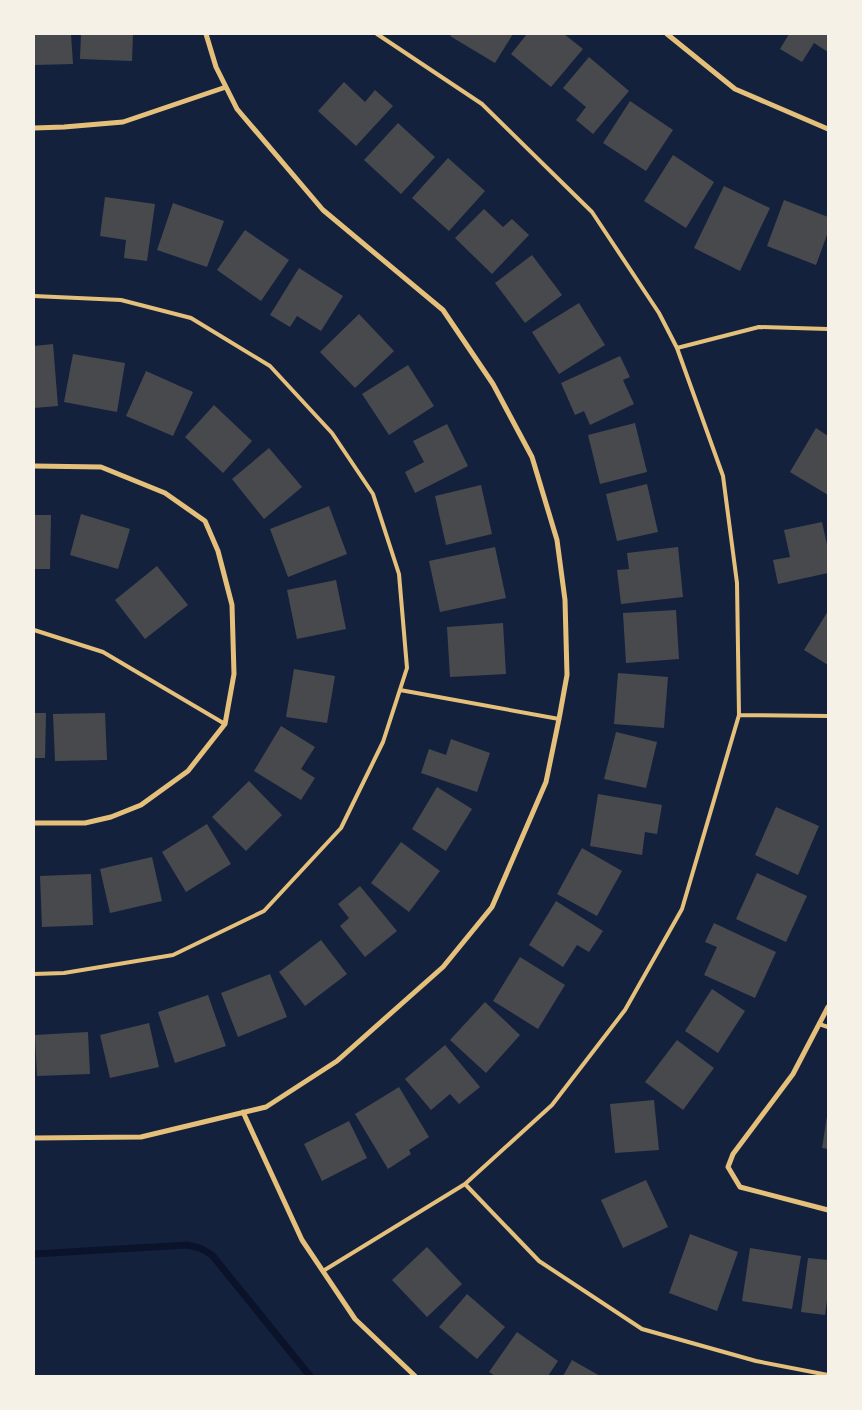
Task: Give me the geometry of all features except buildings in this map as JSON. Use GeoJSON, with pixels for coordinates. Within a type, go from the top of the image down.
{"type":"FeatureCollection","features":[{"type":"Feature","properties":{"kind":"street"},"geometry":{"type":"LineString","coordinates":[[34,1138],[141,1137],[266,1107],[337,1061],[443,967],[492,907],[546,782],[560,719],[566,675],[565,600],[557,540],[532,457],[493,384],[443,310],[323,210],[237,109],[216,67],[206,34]]}},
{"type":"Feature","properties":{"kind":"street"},"geometry":{"type":"LineString","coordinates":[[667,34],[735,89],[828,129]]}},
{"type":"Feature","properties":{"kind":"street"},"geometry":{"type":"LineString","coordinates":[[34,128],[123,122],[226,87]]}},
{"type":"Feature","properties":{"kind":"street"},"geometry":{"type":"LineString","coordinates":[[34,466],[101,467],[165,492],[205,521],[218,552],[232,605],[234,674],[225,724],[188,771],[141,806],[111,817],[85,823],[34,823]]}},
{"type":"Feature","properties":{"kind":"street"},"geometry":{"type":"LineString","coordinates":[[828,1007],[793,1074],[733,1154],[728,1168],[740,1187],[828,1210]]}},
{"type":"Feature","properties":{"kind":"street"},"geometry":{"type":"LineString","coordinates":[[243,1112],[302,1240],[355,1318],[415,1376]]}},
{"type":"Feature","properties":{"kind":"lane"},"geometry":{"type":"LineString","coordinates":[[323,1271],[465,1184],[552,1105],[625,1010],[682,909],[740,715],[737,583],[723,476],[677,348],[659,313],[592,212],[482,104],[377,34]]}},
{"type":"Feature","properties":{"kind":"lane"},"geometry":{"type":"LineString","coordinates":[[34,296],[121,300],[191,318],[270,366],[332,433],[373,494],[399,574],[407,668],[383,742],[341,828],[264,910],[173,955],[64,973],[34,974]]}},
{"type":"Feature","properties":{"kind":"lane"},"geometry":{"type":"LineString","coordinates":[[677,348],[760,327],[828,328]]}},
{"type":"Feature","properties":{"kind":"lane"},"geometry":{"type":"LineString","coordinates":[[34,630],[103,652],[225,724]]}},
{"type":"Feature","properties":{"kind":"lane"},"geometry":{"type":"LineString","coordinates":[[400,690],[560,719]]}},
{"type":"Feature","properties":{"kind":"lane"},"geometry":{"type":"LineString","coordinates":[[740,715],[828,716]]}},
{"type":"Feature","properties":{"kind":"lane"},"geometry":{"type":"LineString","coordinates":[[819,1024],[828,1027]]}},
{"type":"Feature","properties":{"kind":"lane"},"geometry":{"type":"LineString","coordinates":[[465,1184],[539,1261],[642,1330],[756,1360],[828,1375]]}},
{"type":"Feature","properties":{"kind":"waterway"},"geometry":{"type":"LineString","coordinates":[[34,1254],[187,1245],[200,1248],[212,1255],[310,1376]]}}]}
